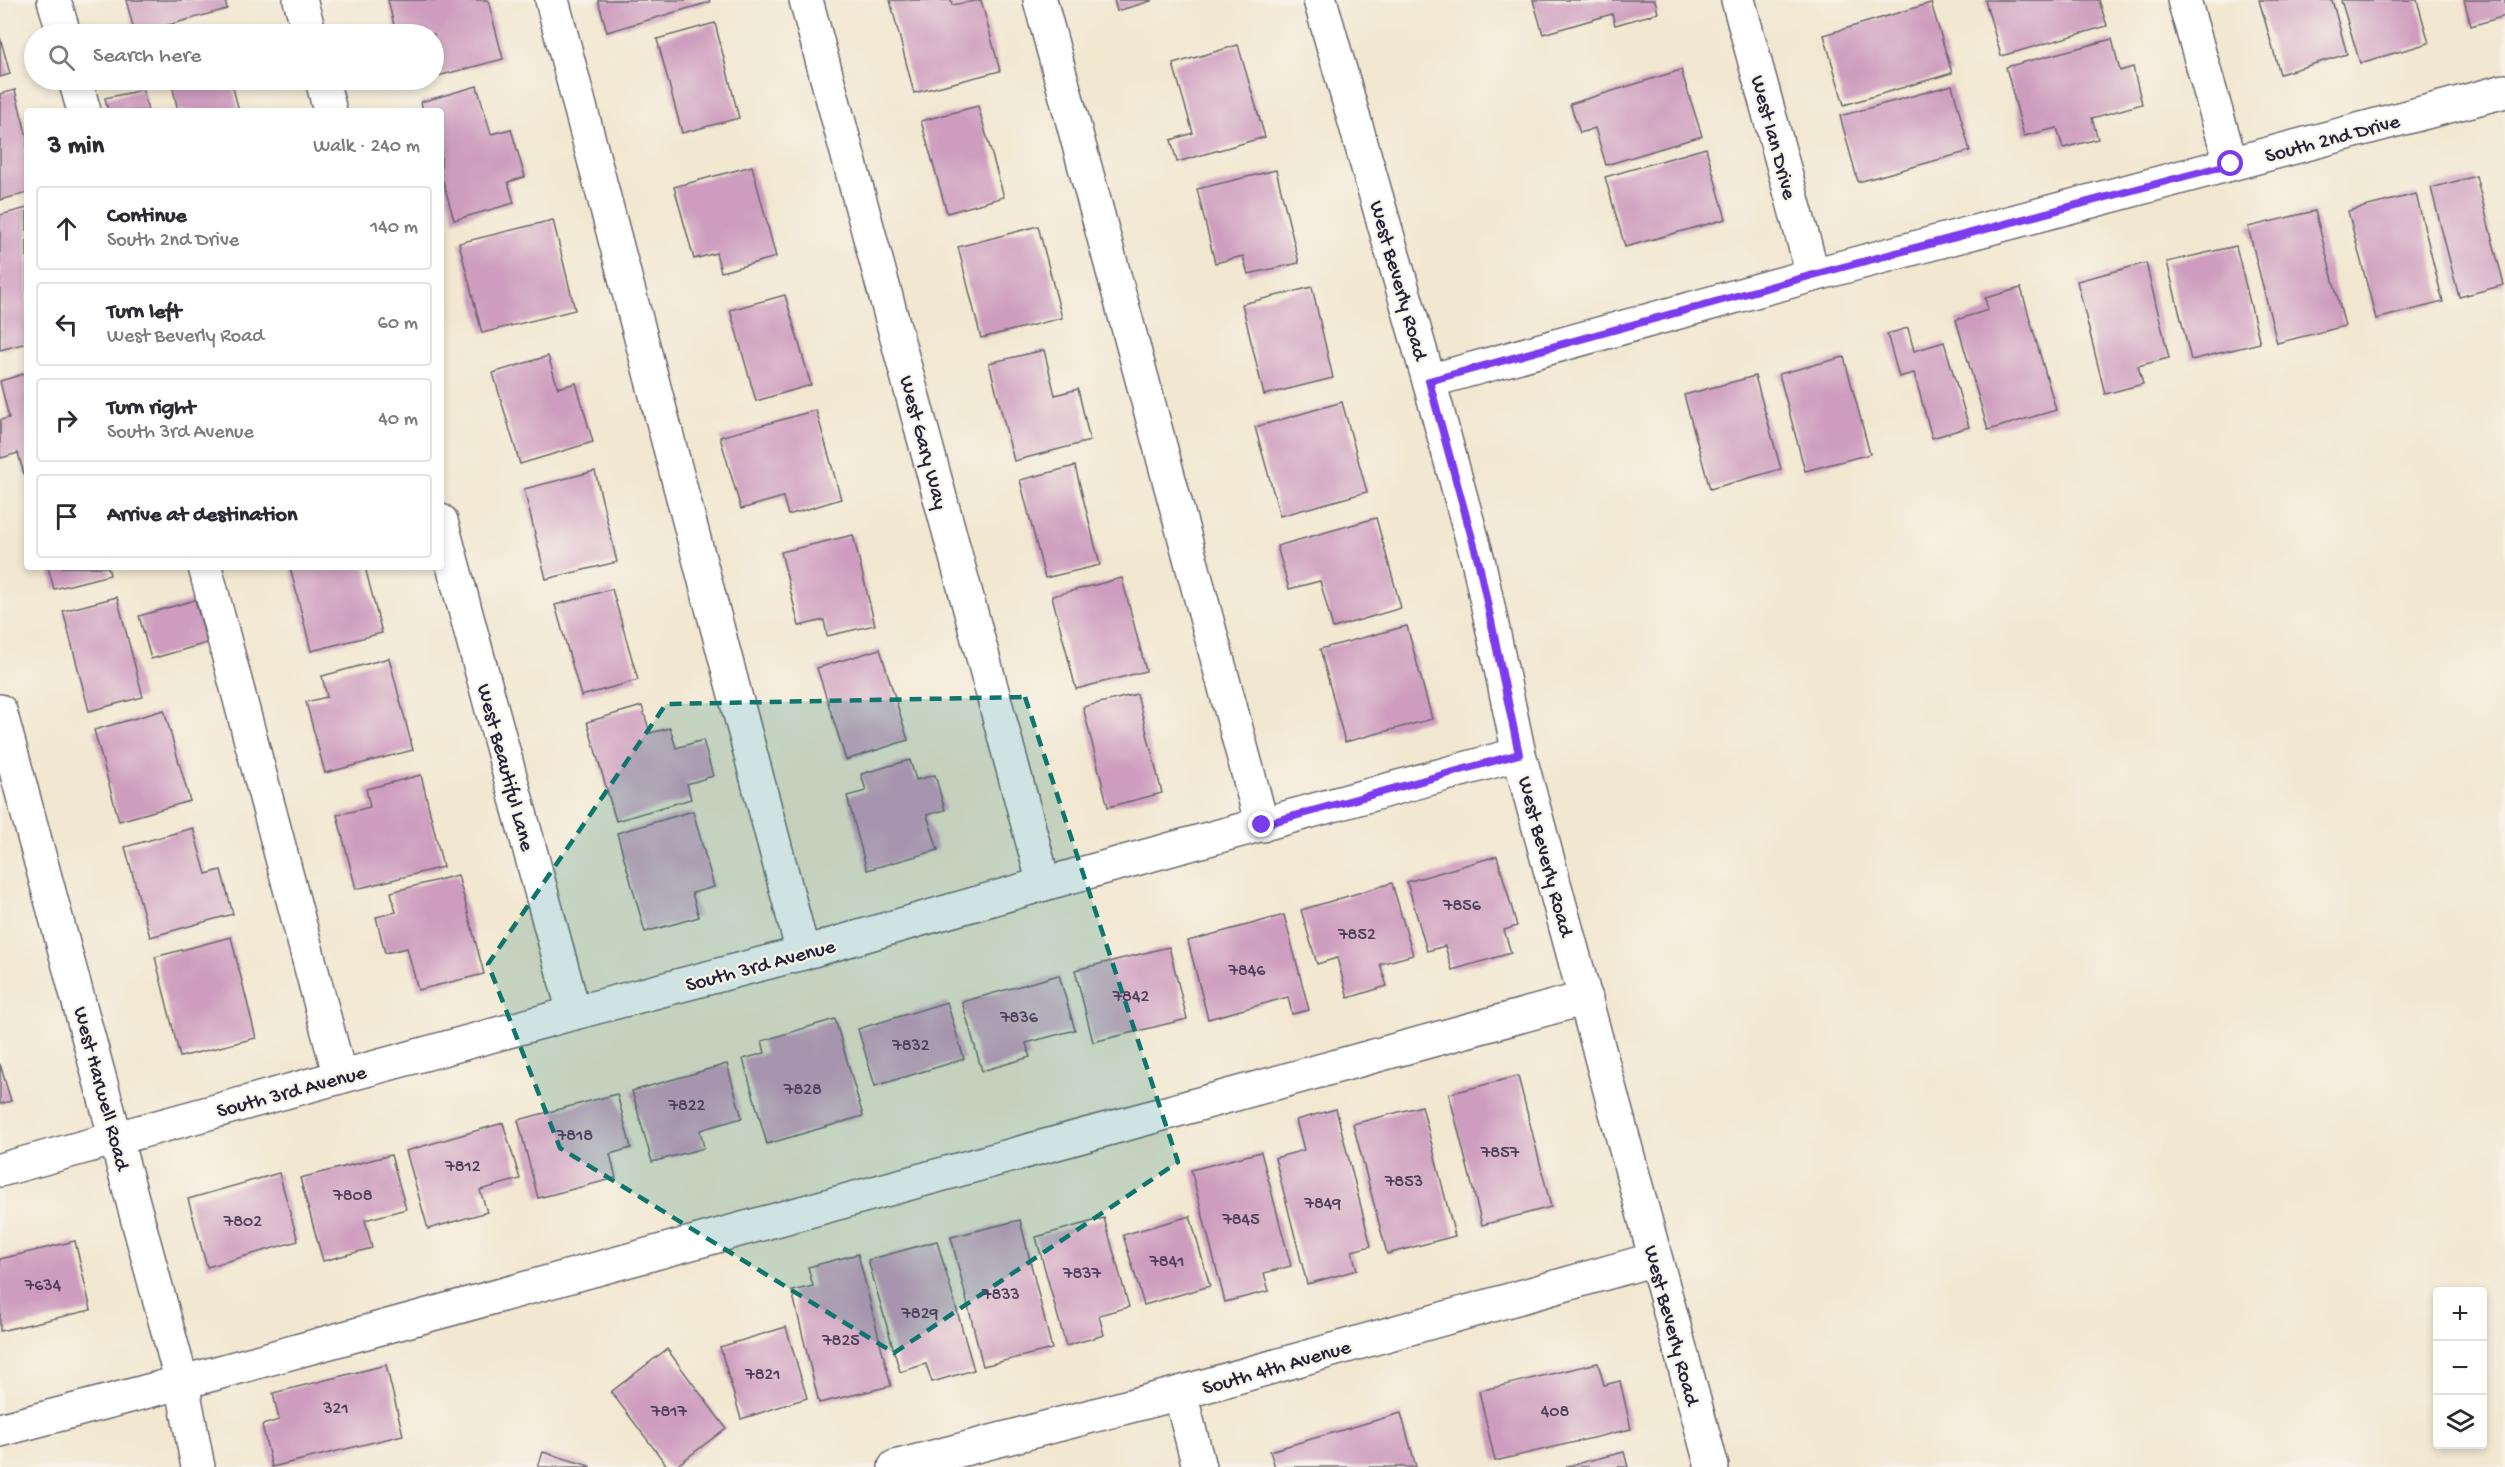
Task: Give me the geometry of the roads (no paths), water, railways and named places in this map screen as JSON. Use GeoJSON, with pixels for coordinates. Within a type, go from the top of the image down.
{"type":"FeatureCollection","features":[{"type":"Feature","properties":{"kind":"street"},"geometry":{"type":"LineString","coordinates":[[54,0],[61,24]]}},
{"type":"Feature","properties":{"kind":"street"},"geometry":{"type":"LineString","coordinates":[[300,0],[307,24]]}},
{"type":"Feature","properties":{"kind":"street"},"geometry":{"type":"LineString","coordinates":[[552,0],[803,953]]}},
{"type":"Feature","properties":{"kind":"street","name":"West Gary Way"},"geometry":{"type":"LineString","coordinates":[[806,0],[1044,884]]}},
{"type":"Feature","properties":{"kind":"street"},"geometry":{"type":"LineString","coordinates":[[1040,0],[1262,825]]}},
{"type":"Feature","properties":{"kind":"street","name":"West Beverly Road"},"geometry":{"type":"LineString","coordinates":[[1320,0],[1479,564],[1519,754],[1712,1467]]}},
{"type":"Feature","properties":{"kind":"street","name":"West Ian Drive"},"geometry":{"type":"LineString","coordinates":[[1738,0],[1813,275]]}},
{"type":"Feature","properties":{"kind":"street"},"geometry":{"type":"LineString","coordinates":[[2184,0],[2231,164]]}},
{"type":"Feature","properties":{"kind":"street"},"geometry":{"type":"LineString","coordinates":[[78,90],[83,108]]}},
{"type":"Feature","properties":{"kind":"street"},"geometry":{"type":"LineString","coordinates":[[325,90],[329,108]]}},
{"type":"Feature","properties":{"kind":"street","name":"South 2nd Drive"},"geometry":{"type":"LineString","coordinates":[[1429,381],[1813,275],[2505,91]]}},
{"type":"Feature","properties":{"kind":"street","name":"West Beautiful Lane"},"geometry":{"type":"LineString","coordinates":[[444,532],[574,1013]]}},
{"type":"Feature","properties":{"kind":"street"},"geometry":{"type":"LineString","coordinates":[[206,570],[340,1077]]}},
{"type":"Feature","properties":{"kind":"street","name":"West Harwell Road"},"geometry":{"type":"LineString","coordinates":[[0,711],[182,1383],[198,1467]]}},
{"type":"Feature","properties":{"kind":"street","name":"South 3rd Avenue"},"geometry":{"type":"LineString","coordinates":[[0,1170],[574,1013],[803,953],[1044,884],[1519,754]]}},
{"type":"Feature","properties":{"kind":"street"},"geometry":{"type":"LineString","coordinates":[[0,1430],[182,1383],[1586,998]]}},
{"type":"Feature","properties":{"kind":"street","name":"South 4th Avenue"},"geometry":{"type":"LineString","coordinates":[[895,1467],[1180,1393],[1655,1259]]}},
{"type":"Feature","properties":{"kind":"street"},"geometry":{"type":"LineString","coordinates":[[1180,1393],[1199,1467]]}}]}
